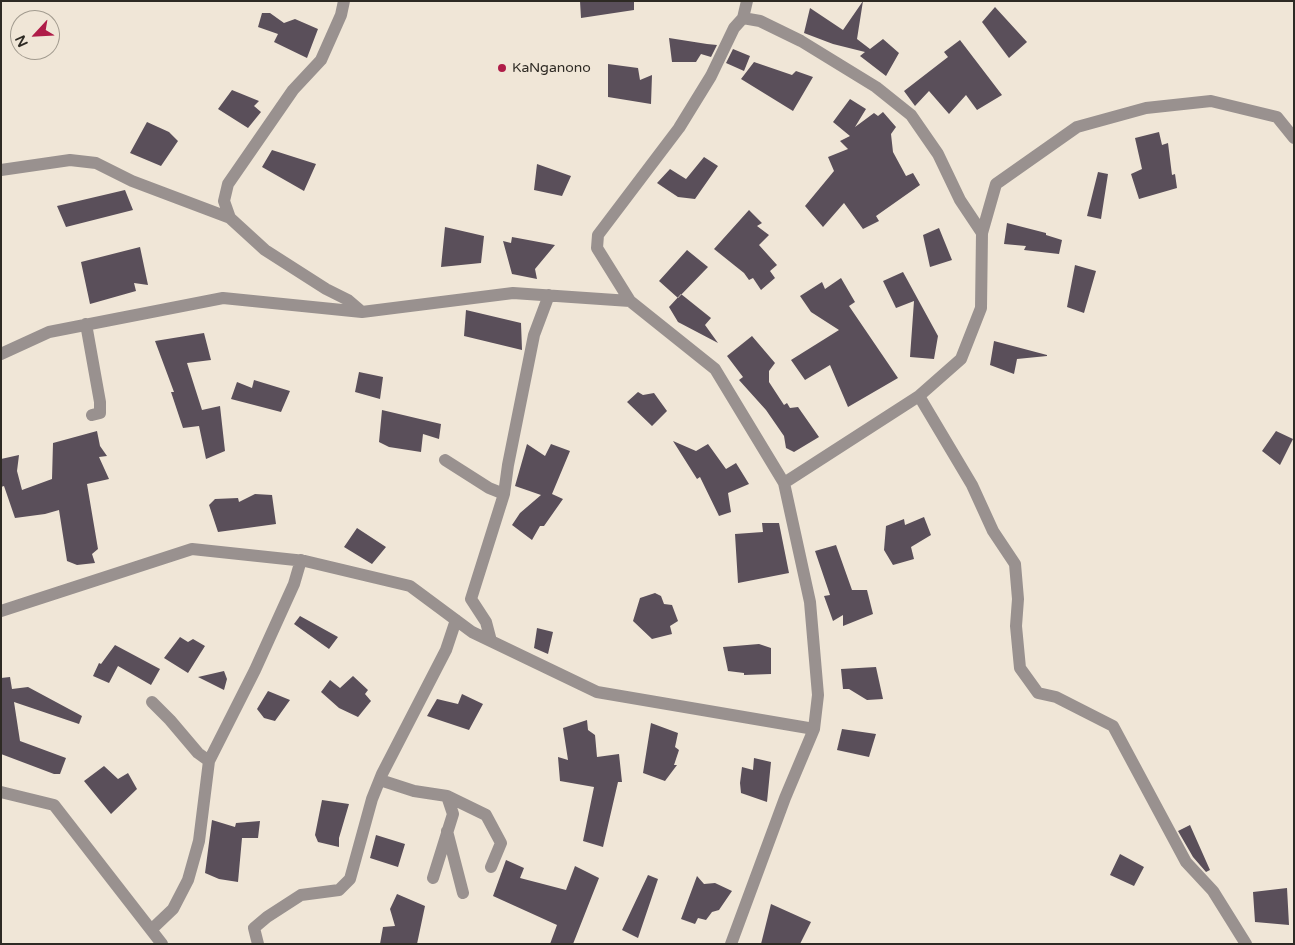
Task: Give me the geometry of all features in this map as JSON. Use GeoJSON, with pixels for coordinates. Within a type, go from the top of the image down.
{"type":"FeatureCollection","features":[{"type":"Feature","properties":{"kind":"street"},"geometry":{"type":"LineString","coordinates":[[230,218],[224,201],[228,184],[293,90],[321,60],[341,15],[344,1]]}},
{"type":"Feature","properties":{"kind":"street"},"geometry":{"type":"LineString","coordinates":[[731,944],[814,729],[818,695],[810,602],[784,483],[715,369],[630,301],[597,248],[598,235],[679,128],[711,76],[734,28],[743,18],[747,1]]}},
{"type":"Feature","properties":{"kind":"street"},"geometry":{"type":"LineString","coordinates":[[743,18],[760,21],[801,41],[876,87],[911,115],[938,154],[960,200],[982,233]]}},
{"type":"Feature","properties":{"kind":"street"},"geometry":{"type":"LineString","coordinates":[[784,483],[919,396],[961,359],[981,308],[982,233],[996,184],[1077,127],[1146,108],[1211,101],[1277,118],[1294,138]]}},
{"type":"Feature","properties":{"kind":"street"},"geometry":{"type":"LineString","coordinates":[[1,170],[70,160],[96,163],[132,181],[230,218],[264,250],[326,289],[348,300],[362,312]]}},
{"type":"Feature","properties":{"kind":"street"},"geometry":{"type":"LineString","coordinates":[[1,354],[49,332],[222,298],[362,312],[513,292],[630,301]]}},
{"type":"Feature","properties":{"kind":"street"},"geometry":{"type":"LineString","coordinates":[[491,640],[486,622],[471,599],[504,494],[508,464],[534,335],[548,295]]}},
{"type":"Feature","properties":{"kind":"street"},"geometry":{"type":"LineString","coordinates":[[86,324],[100,402],[100,412],[92,415]]}},
{"type":"Feature","properties":{"kind":"street"},"geometry":{"type":"LineString","coordinates":[[919,396],[972,485],[993,531],[1015,564],[1018,599],[1016,626],[1020,668],[1038,693],[1056,697],[1112,726],[1186,862],[1213,891],[1246,944]]}},
{"type":"Feature","properties":{"kind":"street"},"geometry":{"type":"LineString","coordinates":[[445,460],[489,488],[504,494]]}},
{"type":"Feature","properties":{"kind":"street"},"geometry":{"type":"LineString","coordinates":[[1,611],[192,549],[301,560],[410,586],[472,632],[597,692],[814,729]]}},
{"type":"Feature","properties":{"kind":"street"},"geometry":{"type":"LineString","coordinates":[[152,929],[173,909],[188,880],[198,841],[209,761],[255,670],[294,584],[301,560]]}},
{"type":"Feature","properties":{"kind":"street"},"geometry":{"type":"LineString","coordinates":[[258,944],[254,928],[267,917],[301,895],[339,890],[350,879],[380,780],[446,650],[456,620]]}},
{"type":"Feature","properties":{"kind":"street"},"geometry":{"type":"LineString","coordinates":[[152,702],[170,720],[198,754],[209,761]]}},
{"type":"Feature","properties":{"kind":"street"},"geometry":{"type":"LineString","coordinates":[[380,780],[414,791],[448,796],[486,815],[501,843],[491,867]]}},
{"type":"Feature","properties":{"kind":"street"},"geometry":{"type":"LineString","coordinates":[[1,792],[54,804],[162,944]]}},
{"type":"Feature","properties":{"kind":"street"},"geometry":{"type":"LineString","coordinates":[[433,878],[453,814],[448,796]]}},
{"type":"Feature","properties":{"kind":"street"},"geometry":{"type":"LineString","coordinates":[[447,831],[464,893]]}},
{"type":"Feature","properties":{"kind":"building"},"geometry":{"type":"Polygon","coordinates":[[[580,1],[634,1],[634,10],[581,18],[580,1]]]}},
{"type":"Feature","properties":{"kind":"building"},"geometry":{"type":"Polygon","coordinates":[[[863,1],[857,39],[870,49],[883,39],[899,53],[886,76],[860,56],[865,52],[833,44],[804,33],[810,8],[843,30],[863,1]]]}},
{"type":"Feature","properties":{"kind":"building"},"geometry":{"type":"Polygon","coordinates":[[[995,7],[1027,42],[1009,58],[982,22],[995,7]]]}},
{"type":"Feature","properties":{"kind":"building"},"geometry":{"type":"Polygon","coordinates":[[[262,13],[270,13],[284,23],[295,19],[318,29],[307,58],[274,42],[278,34],[258,27],[262,13]]]}},
{"type":"Feature","properties":{"kind":"building"},"geometry":{"type":"Polygon","coordinates":[[[669,38],[717,45],[711,57],[701,54],[696,62],[672,62],[669,38]]]}},
{"type":"Feature","properties":{"kind":"building"},"geometry":{"type":"Polygon","coordinates":[[[960,40],[1002,95],[977,110],[966,95],[949,114],[929,91],[915,106],[904,91],[948,57],[944,52],[960,40]]]}},
{"type":"Feature","properties":{"kind":"building"},"geometry":{"type":"Polygon","coordinates":[[[733,49],[750,56],[744,71],[726,63],[733,49]]]}},
{"type":"Feature","properties":{"kind":"building"},"geometry":{"type":"Polygon","coordinates":[[[754,62],[792,75],[796,71],[813,77],[793,111],[741,79],[754,62]]]}},
{"type":"Feature","properties":{"kind":"building"},"geometry":{"type":"Polygon","coordinates":[[[608,64],[638,68],[640,80],[652,75],[651,104],[608,97],[608,64]]]}},
{"type":"Feature","properties":{"kind":"building"},"geometry":{"type":"Polygon","coordinates":[[[232,90],[259,101],[254,106],[261,112],[248,128],[218,109],[232,90]]]}},
{"type":"Feature","properties":{"kind":"building"},"geometry":{"type":"Polygon","coordinates":[[[850,99],[866,109],[855,127],[874,113],[878,116],[883,112],[896,127],[891,134],[893,152],[906,176],[913,173],[920,185],[876,216],[879,221],[863,229],[844,203],[823,227],[805,206],[834,171],[828,157],[848,149],[840,141],[850,136],[833,122],[850,99]]]}},
{"type":"Feature","properties":{"kind":"building"},"geometry":{"type":"Polygon","coordinates":[[[147,122],[169,132],[178,141],[161,166],[130,153],[147,122]]]}},
{"type":"Feature","properties":{"kind":"building"},"geometry":{"type":"Polygon","coordinates":[[[1159,132],[1162,145],[1168,143],[1172,175],[1175,174],[1177,188],[1139,199],[1131,174],[1142,169],[1135,138],[1159,132]]]}},
{"type":"Feature","properties":{"kind":"building"},"geometry":{"type":"Polygon","coordinates":[[[272,150],[316,164],[304,191],[262,167],[272,150]]]}},
{"type":"Feature","properties":{"kind":"building"},"geometry":{"type":"Polygon","coordinates":[[[704,157],[718,166],[695,199],[678,197],[657,183],[670,169],[686,179],[704,157]]]}},
{"type":"Feature","properties":{"kind":"building"},"geometry":{"type":"Polygon","coordinates":[[[537,164],[571,176],[562,196],[534,190],[537,164]]]}},
{"type":"Feature","properties":{"kind":"building"},"geometry":{"type":"Polygon","coordinates":[[[1098,172],[1108,174],[1101,219],[1087,216],[1098,172]]]}},
{"type":"Feature","properties":{"kind":"building"},"geometry":{"type":"Polygon","coordinates":[[[125,190],[133,210],[66,227],[57,206],[125,190]]]}},
{"type":"Feature","properties":{"kind":"building"},"geometry":{"type":"Polygon","coordinates":[[[749,210],[762,223],[757,226],[769,235],[759,245],[777,265],[770,271],[775,278],[761,290],[753,278],[749,280],[744,273],[714,249],[749,210]]]}},
{"type":"Feature","properties":{"kind":"building"},"geometry":{"type":"Polygon","coordinates":[[[1007,223],[1046,233],[1046,235],[1062,240],[1059,254],[1024,250],[1026,246],[1004,244],[1007,223]]]}},
{"type":"Feature","properties":{"kind":"building"},"geometry":{"type":"Polygon","coordinates":[[[445,227],[484,236],[481,263],[441,267],[445,227]]]}},
{"type":"Feature","properties":{"kind":"building"},"geometry":{"type":"Polygon","coordinates":[[[939,228],[952,260],[930,267],[923,235],[939,228]]]}},
{"type":"Feature","properties":{"kind":"building"},"geometry":{"type":"Polygon","coordinates":[[[512,237],[555,245],[535,269],[537,279],[512,274],[503,241],[511,243],[512,237]]]}},
{"type":"Feature","properties":{"kind":"building"},"geometry":{"type":"Polygon","coordinates":[[[140,247],[148,285],[134,283],[136,291],[90,304],[81,262],[140,247]]]}},
{"type":"Feature","properties":{"kind":"building"},"geometry":{"type":"Polygon","coordinates":[[[687,250],[708,267],[678,298],[659,281],[687,250]]]}},
{"type":"Feature","properties":{"kind":"building"},"geometry":{"type":"Polygon","coordinates":[[[1075,265],[1096,271],[1084,313],[1067,307],[1075,265]]]}},
{"type":"Feature","properties":{"kind":"building"},"geometry":{"type":"Polygon","coordinates":[[[903,272],[938,336],[934,359],[910,357],[914,301],[896,308],[883,281],[903,272]]]}},
{"type":"Feature","properties":{"kind":"building"},"geometry":{"type":"Polygon","coordinates":[[[841,278],[855,302],[849,306],[898,378],[848,407],[830,365],[805,380],[791,360],[839,330],[811,312],[800,296],[822,282],[825,289],[841,278]]]}},
{"type":"Feature","properties":{"kind":"building"},"geometry":{"type":"Polygon","coordinates":[[[681,294],[711,318],[705,325],[718,343],[678,322],[669,307],[681,294]]]}},
{"type":"Feature","properties":{"kind":"building"},"geometry":{"type":"Polygon","coordinates":[[[466,310],[521,323],[522,350],[464,336],[466,310]]]}},
{"type":"Feature","properties":{"kind":"building"},"geometry":{"type":"Polygon","coordinates":[[[204,333],[211,360],[187,363],[202,410],[220,406],[225,451],[206,459],[199,426],[183,428],[171,392],[174,392],[155,341],[204,333]]]}},
{"type":"Feature","properties":{"kind":"building"},"geometry":{"type":"Polygon","coordinates":[[[752,336],[775,363],[769,371],[769,382],[784,405],[787,403],[790,408],[798,407],[819,437],[794,452],[786,448],[784,436],[766,410],[739,380],[743,377],[727,356],[752,336]]]}},
{"type":"Feature","properties":{"kind":"building"},"geometry":{"type":"Polygon","coordinates":[[[994,341],[1047,356],[1017,359],[1014,374],[990,365],[994,341]]]}},
{"type":"Feature","properties":{"kind":"building"},"geometry":{"type":"Polygon","coordinates":[[[359,372],[383,377],[380,399],[355,392],[359,372]]]}},
{"type":"Feature","properties":{"kind":"building"},"geometry":{"type":"Polygon","coordinates":[[[254,380],[290,391],[281,412],[231,399],[237,382],[252,388],[254,380]]]}},
{"type":"Feature","properties":{"kind":"building"},"geometry":{"type":"Polygon","coordinates":[[[638,392],[643,395],[654,393],[667,411],[652,426],[627,402],[638,392]]]}},
{"type":"Feature","properties":{"kind":"building"},"geometry":{"type":"Polygon","coordinates":[[[382,410],[441,424],[439,439],[423,434],[421,452],[389,447],[379,442],[382,410]]]}},
{"type":"Feature","properties":{"kind":"building"},"geometry":{"type":"Polygon","coordinates":[[[97,431],[100,446],[107,456],[99,457],[109,479],[87,484],[98,549],[92,554],[95,563],[77,565],[67,561],[59,510],[15,518],[4,486],[1,487],[1,459],[19,455],[17,471],[22,490],[52,479],[53,443],[97,431]]]}},
{"type":"Feature","properties":{"kind":"building"},"geometry":{"type":"Polygon","coordinates":[[[1276,431],[1293,439],[1280,465],[1262,451],[1276,431]]]}},
{"type":"Feature","properties":{"kind":"building"},"geometry":{"type":"Polygon","coordinates":[[[673,441],[696,451],[708,444],[726,469],[736,463],[749,484],[728,493],[731,512],[719,516],[700,477],[697,479],[673,441]]]}},
{"type":"Feature","properties":{"kind":"building"},"geometry":{"type":"Polygon","coordinates":[[[527,444],[545,456],[551,444],[570,451],[552,494],[563,499],[544,526],[540,526],[532,540],[512,525],[520,513],[541,495],[515,486],[527,444]]]}},
{"type":"Feature","properties":{"kind":"building"},"geometry":{"type":"Polygon","coordinates":[[[255,494],[272,495],[276,524],[218,532],[209,505],[215,499],[238,498],[239,502],[255,494]]]}},
{"type":"Feature","properties":{"kind":"building"},"geometry":{"type":"Polygon","coordinates":[[[924,517],[931,535],[911,547],[914,559],[893,565],[884,550],[886,526],[904,519],[905,525],[924,517]]]}},
{"type":"Feature","properties":{"kind":"building"},"geometry":{"type":"Polygon","coordinates":[[[762,523],[779,523],[789,573],[738,583],[735,534],[763,532],[762,523]]]}},
{"type":"Feature","properties":{"kind":"building"},"geometry":{"type":"Polygon","coordinates":[[[357,528],[386,547],[372,564],[344,547],[357,528]]]}},
{"type":"Feature","properties":{"kind":"building"},"geometry":{"type":"Polygon","coordinates":[[[836,545],[852,590],[867,590],[873,614],[843,626],[843,615],[833,621],[824,596],[830,595],[815,551],[836,545]]]}},
{"type":"Feature","properties":{"kind":"building"},"geometry":{"type":"Polygon","coordinates":[[[655,593],[661,596],[664,604],[672,605],[678,621],[670,626],[672,634],[652,639],[633,621],[640,598],[655,593]]]}},
{"type":"Feature","properties":{"kind":"building"},"geometry":{"type":"Polygon","coordinates":[[[300,616],[338,637],[329,649],[294,624],[300,616]]]}},
{"type":"Feature","properties":{"kind":"building"},"geometry":{"type":"Polygon","coordinates":[[[537,628],[553,632],[548,654],[534,648],[537,628]]]}},
{"type":"Feature","properties":{"kind":"building"},"geometry":{"type":"Polygon","coordinates":[[[180,637],[188,642],[193,639],[205,646],[188,673],[164,658],[180,637]]]}},
{"type":"Feature","properties":{"kind":"building"},"geometry":{"type":"Polygon","coordinates":[[[759,644],[771,648],[771,674],[744,675],[744,673],[728,671],[723,647],[759,644]]]}},
{"type":"Feature","properties":{"kind":"building"},"geometry":{"type":"Polygon","coordinates":[[[115,645],[160,669],[151,685],[118,666],[109,683],[93,676],[99,663],[101,664],[115,645]]]}},
{"type":"Feature","properties":{"kind":"building"},"geometry":{"type":"Polygon","coordinates":[[[876,667],[883,699],[867,700],[849,689],[843,689],[841,669],[876,667]]]}},
{"type":"Feature","properties":{"kind":"building"},"geometry":{"type":"Polygon","coordinates":[[[224,671],[227,679],[224,690],[198,677],[224,671]]]}},
{"type":"Feature","properties":{"kind":"building"},"geometry":{"type":"Polygon","coordinates":[[[353,676],[368,690],[365,694],[371,701],[358,717],[339,708],[321,692],[330,680],[340,688],[353,676]]]}},
{"type":"Feature","properties":{"kind":"building"},"geometry":{"type":"Polygon","coordinates":[[[10,677],[12,689],[28,687],[82,716],[79,724],[14,702],[20,741],[66,758],[60,774],[54,774],[1,754],[1,678],[10,677]]]}},
{"type":"Feature","properties":{"kind":"building"},"geometry":{"type":"Polygon","coordinates":[[[268,691],[290,700],[275,721],[264,718],[257,709],[268,691]]]}},
{"type":"Feature","properties":{"kind":"building"},"geometry":{"type":"Polygon","coordinates":[[[462,694],[483,704],[469,730],[427,716],[437,699],[458,704],[462,694]]]}},
{"type":"Feature","properties":{"kind":"building"},"geometry":{"type":"Polygon","coordinates":[[[587,720],[588,730],[595,735],[597,757],[619,754],[622,782],[618,782],[603,847],[583,841],[594,787],[560,781],[558,757],[568,760],[563,728],[587,720]]]}},
{"type":"Feature","properties":{"kind":"building"},"geometry":{"type":"Polygon","coordinates":[[[651,723],[678,733],[675,747],[679,750],[674,765],[677,765],[665,781],[643,773],[651,723]]]}},
{"type":"Feature","properties":{"kind":"building"},"geometry":{"type":"Polygon","coordinates":[[[842,729],[876,734],[869,757],[837,750],[842,729]]]}},
{"type":"Feature","properties":{"kind":"building"},"geometry":{"type":"Polygon","coordinates":[[[754,758],[771,762],[767,802],[741,793],[742,767],[753,770],[754,758]]]}},
{"type":"Feature","properties":{"kind":"building"},"geometry":{"type":"Polygon","coordinates":[[[104,766],[118,779],[128,773],[137,789],[111,814],[84,781],[104,766]]]}},
{"type":"Feature","properties":{"kind":"building"},"geometry":{"type":"Polygon","coordinates":[[[322,800],[349,804],[339,838],[339,847],[318,842],[315,835],[322,800]]]}},
{"type":"Feature","properties":{"kind":"building"},"geometry":{"type":"Polygon","coordinates":[[[212,820],[235,827],[236,823],[260,821],[258,838],[242,838],[238,882],[219,879],[205,873],[212,820]]]}},
{"type":"Feature","properties":{"kind":"building"},"geometry":{"type":"Polygon","coordinates":[[[1190,825],[1210,870],[1206,872],[1193,857],[1178,831],[1190,825]]]}},
{"type":"Feature","properties":{"kind":"building"},"geometry":{"type":"Polygon","coordinates":[[[376,835],[405,844],[398,867],[370,858],[376,835]]]}},
{"type":"Feature","properties":{"kind":"building"},"geometry":{"type":"Polygon","coordinates":[[[1120,854],[1144,867],[1134,886],[1110,875],[1120,854]]]}},
{"type":"Feature","properties":{"kind":"building"},"geometry":{"type":"Polygon","coordinates":[[[506,860],[524,868],[520,878],[566,890],[575,866],[599,878],[573,944],[550,944],[557,925],[493,896],[506,860]]]}},
{"type":"Feature","properties":{"kind":"building"},"geometry":{"type":"Polygon","coordinates":[[[648,875],[658,879],[638,938],[622,930],[648,875]]]}},
{"type":"Feature","properties":{"kind":"building"},"geometry":{"type":"Polygon","coordinates":[[[697,876],[704,884],[715,883],[732,891],[719,910],[712,912],[706,920],[698,918],[695,924],[681,919],[697,876]]]}},
{"type":"Feature","properties":{"kind":"building"},"geometry":{"type":"Polygon","coordinates":[[[1287,888],[1289,925],[1255,922],[1253,892],[1287,888]]]}},
{"type":"Feature","properties":{"kind":"building"},"geometry":{"type":"Polygon","coordinates":[[[397,894],[425,906],[417,944],[380,944],[383,927],[395,926],[390,909],[397,894]]]}},
{"type":"Feature","properties":{"kind":"building"},"geometry":{"type":"Polygon","coordinates":[[[771,904],[811,922],[800,944],[761,944],[771,904]]]}},
{"type":"Feature","properties":{"kind":"place","name":"KaNganono"},"geometry":{"type":"Point","coordinates":[502,68]}}]}
